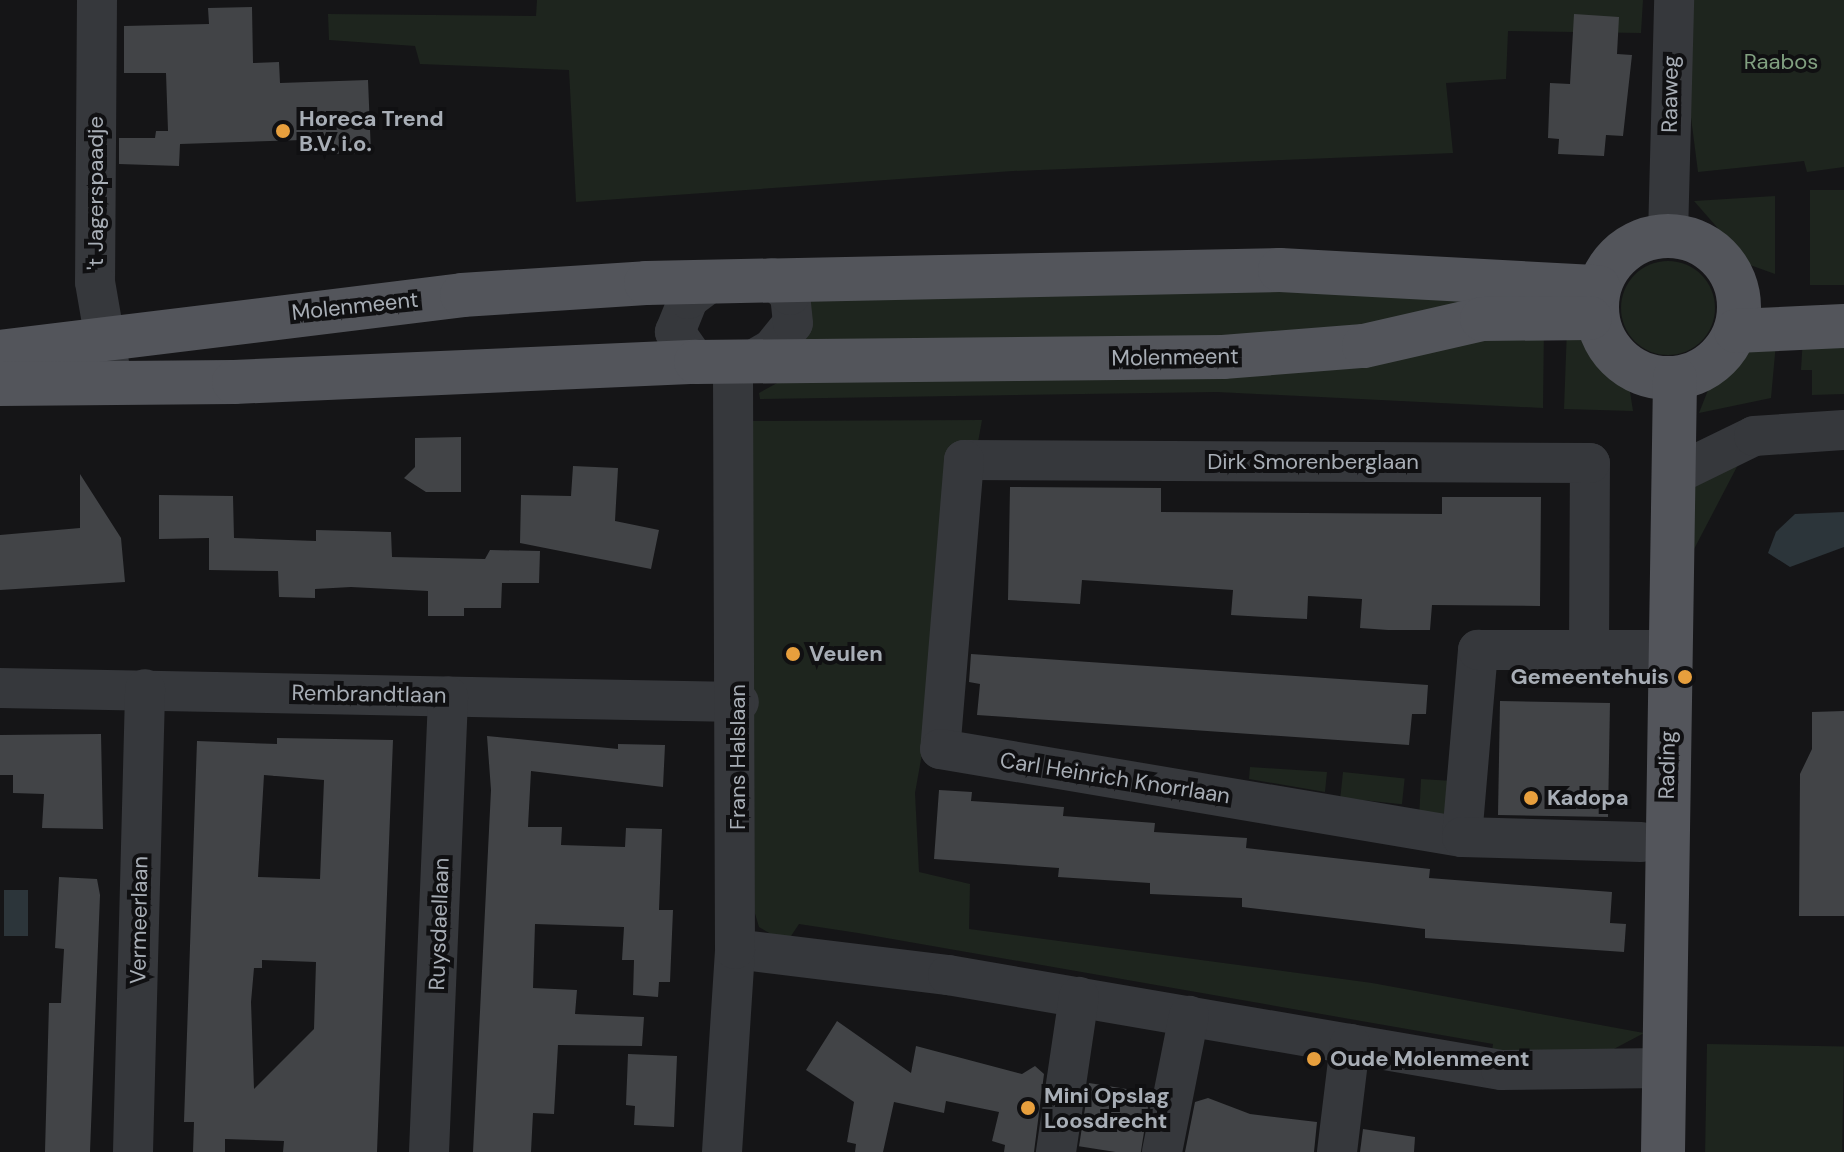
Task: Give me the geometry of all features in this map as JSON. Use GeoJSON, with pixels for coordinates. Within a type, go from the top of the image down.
{"type":"FeatureCollection","features":[{"type":"Feature","properties":{"kind":"main road"},"geometry":{"type":"LineString","coordinates":[[1668,236],[1688,238],[1714,254],[1737,314],[1706,368],[1675,378],[1629,368],[1614,355],[1598,303],[1628,248],[1668,236]]}},
{"type":"Feature","properties":{"kind":"main road","name":"Molenmeent"},"geometry":{"type":"LineString","coordinates":[[0,352],[105,335],[462,295],[772,278],[1280,270],[1598,303]]}},
{"type":"Feature","properties":{"kind":"main road"},"geometry":{"type":"LineString","coordinates":[[1737,314],[1844,296]]}},
{"type":"Feature","properties":{"kind":"main road","name":"Molenmeent"},"geometry":{"type":"LineString","coordinates":[[0,384],[113,385],[727,361],[1223,357],[1364,346],[1482,319],[1598,303]]}},
{"type":"Feature","properties":{"kind":"main road"},"geometry":{"type":"LineString","coordinates":[[1737,314],[1844,326]]}},
{"type":"Feature","properties":{"kind":"main road","name":"Rading"},"geometry":{"type":"LineString","coordinates":[[1663,1152],[1661,1068],[1675,378]]}},
{"type":"Feature","properties":{"kind":"street","name":"'t Jagerspaadje"},"geometry":{"type":"LineString","coordinates":[[97,0],[95,282],[113,385]]}},
{"type":"Feature","properties":{"kind":"street","name":"Raaweg"},"geometry":{"type":"LineString","coordinates":[[1668,236],[1674,0]]}},
{"type":"Feature","properties":{"kind":"street"},"geometry":{"type":"LineString","coordinates":[[712,281],[688,299],[675,332],[727,361],[772,349],[793,323],[790,295],[772,278]]}},
{"type":"Feature","properties":{"kind":"street","name":"Frans Halslaan"},"geometry":{"type":"LineString","coordinates":[[722,1152],[735,949],[739,702],[727,361]]}},
{"type":"Feature","properties":{"kind":"street"},"geometry":{"type":"LineString","coordinates":[[1672,476],[1754,436],[1844,430]]}},
{"type":"Feature","properties":{"kind":"street","name":"Dirk Smorenberglaan"},"geometry":{"type":"LineString","coordinates":[[952,574],[964,460],[1590,463],[1589,649]]}},
{"type":"Feature","properties":{"kind":"street","name":"Carl Heinrich Knorrlaan"},"geometry":{"type":"LineString","coordinates":[[952,574],[940,749],[1462,837],[1641,842]]}},
{"type":"Feature","properties":{"kind":"street"},"geometry":{"type":"LineString","coordinates":[[1462,837],[1478,650],[1668,650]]}},
{"type":"Feature","properties":{"kind":"street","name":"Rembrandtlaan"},"geometry":{"type":"LineString","coordinates":[[0,688],[739,702]]}},
{"type":"Feature","properties":{"kind":"street","name":"Vermeerlaan"},"geometry":{"type":"LineString","coordinates":[[133,1152],[145,689]]}},
{"type":"Feature","properties":{"kind":"street","name":"Ruysdaellaan"},"geometry":{"type":"LineString","coordinates":[[429,1152],[448,696]]}},
{"type":"Feature","properties":{"kind":"street"},"geometry":{"type":"LineString","coordinates":[[735,949],[1079,997],[1501,1070],[1661,1068]]}},
{"type":"Feature","properties":{"kind":"street"},"geometry":{"type":"LineString","coordinates":[[1056,1152],[1079,997]]}},
{"type":"Feature","properties":{"kind":"street"},"geometry":{"type":"LineString","coordinates":[[1162,1152],[1189,1016]]}},
{"type":"Feature","properties":{"kind":"street"},"geometry":{"type":"LineString","coordinates":[[1337,1152],[1350,1044]]}},
{"type":"Feature","properties":{"kind":"green space"},"geometry":{"type":"Polygon","coordinates":[[[537,0],[1643,0],[1641,33],[1508,31],[1506,79],[1446,83],[1453,153],[1013,171],[576,202],[569,70],[420,64],[415,46],[329,40],[328,14],[536,16],[537,0]]]}},
{"type":"Feature","properties":{"kind":"green space","name":"Raabos"},"geometry":{"type":"Polygon","coordinates":[[[1685,0],[1844,0],[1844,167],[1807,172],[1804,161],[1698,172],[1684,63],[1685,0]]]}},
{"type":"Feature","properties":{"kind":"green space"},"geometry":{"type":"Polygon","coordinates":[[[1810,190],[1844,190],[1844,285],[1810,285],[1810,190]]]}},
{"type":"Feature","properties":{"kind":"green space"},"geometry":{"type":"Polygon","coordinates":[[[1775,196],[1775,274],[1750,265],[1694,201],[1775,196]]]}},
{"type":"Feature","properties":{"kind":"green space"},"geometry":{"type":"Polygon","coordinates":[[[1668,261],[1686,264],[1701,275],[1712,290],[1715,308],[1712,326],[1701,341],[1686,352],[1668,355],[1650,352],[1635,341],[1624,326],[1621,308],[1624,290],[1635,275],[1650,264],[1668,261]]]}},
{"type":"Feature","properties":{"kind":"green space"},"geometry":{"type":"Polygon","coordinates":[[[1208,282],[1546,300],[1302,338],[795,350],[795,287],[1208,282]]]}},
{"type":"Feature","properties":{"kind":"green space"},"geometry":{"type":"Polygon","coordinates":[[[1544,324],[1543,408],[1217,392],[760,399],[759,393],[790,376],[1544,324]]]}},
{"type":"Feature","properties":{"kind":"green space"},"geometry":{"type":"Polygon","coordinates":[[[1567,328],[1597,342],[1629,385],[1633,411],[1564,409],[1567,328]]]}},
{"type":"Feature","properties":{"kind":"green space"},"geometry":{"type":"Polygon","coordinates":[[[1803,337],[1844,337],[1844,394],[1812,395],[1812,370],[1801,370],[1803,337]]]}},
{"type":"Feature","properties":{"kind":"green space"},"geometry":{"type":"Polygon","coordinates":[[[1776,343],[1771,398],[1699,413],[1710,385],[1744,349],[1776,343]]]}},
{"type":"Feature","properties":{"kind":"green space"},"geometry":{"type":"Polygon","coordinates":[[[982,420],[915,793],[919,872],[970,884],[969,929],[1372,983],[1644,1033],[1610,1051],[1491,1058],[1493,1044],[858,933],[799,924],[791,936],[779,939],[759,927],[753,907],[750,421],[982,420]]]}},
{"type":"Feature","properties":{"kind":"green space"},"geometry":{"type":"Polygon","coordinates":[[[1741,459],[1692,553],[1691,489],[1741,459]]]}},
{"type":"Feature","properties":{"kind":"green space"},"geometry":{"type":"Polygon","coordinates":[[[1592,664],[1647,665],[1647,688],[1592,687],[1592,664]]]}},
{"type":"Feature","properties":{"kind":"green space"},"geometry":{"type":"Polygon","coordinates":[[[1250,767],[1327,772],[1325,792],[1249,779],[1250,767]]]}},
{"type":"Feature","properties":{"kind":"green space"},"geometry":{"type":"Polygon","coordinates":[[[1343,772],[1405,778],[1402,804],[1340,798],[1343,772]]]}},
{"type":"Feature","properties":{"kind":"green space"},"geometry":{"type":"Polygon","coordinates":[[[1421,779],[1453,781],[1451,814],[1419,820],[1421,779]]]}},
{"type":"Feature","properties":{"kind":"green space"},"geometry":{"type":"Polygon","coordinates":[[[1707,1044],[1844,1046],[1842,1152],[1705,1152],[1707,1044]]]}},
{"type":"Feature","properties":{"kind":"shaded area"},"geometry":{"type":"Polygon","coordinates":[[[1844,512],[1844,547],[1790,567],[1768,553],[1776,532],[1795,514],[1844,512]]]}},
{"type":"Feature","properties":{"kind":"shaded area"},"geometry":{"type":"Polygon","coordinates":[[[4,890],[28,890],[28,936],[4,936],[4,890]]]}},
{"type":"Feature","properties":{"kind":"building"},"geometry":{"type":"Polygon","coordinates":[[[252,7],[253,63],[279,62],[280,83],[368,80],[371,153],[334,154],[334,139],[180,144],[179,166],[119,164],[119,138],[155,138],[156,131],[168,131],[166,73],[124,73],[124,26],[209,24],[208,8],[252,7]]]}},
{"type":"Feature","properties":{"kind":"building"},"geometry":{"type":"Polygon","coordinates":[[[1574,14],[1619,17],[1617,54],[1632,55],[1623,136],[1606,135],[1604,156],[1558,154],[1559,139],[1548,138],[1550,83],[1570,84],[1574,14]]]}},
{"type":"Feature","properties":{"kind":"building"},"geometry":{"type":"Polygon","coordinates":[[[461,437],[461,492],[426,492],[404,478],[415,467],[415,438],[461,437]]]}},
{"type":"Feature","properties":{"kind":"building"},"geometry":{"type":"Polygon","coordinates":[[[573,466],[618,468],[615,521],[659,530],[651,569],[520,543],[521,495],[571,496],[573,466]]]}},
{"type":"Feature","properties":{"kind":"building"},"geometry":{"type":"Polygon","coordinates":[[[80,474],[121,538],[125,582],[0,590],[0,535],[80,528],[80,474]]]}},
{"type":"Feature","properties":{"kind":"building"},"geometry":{"type":"Polygon","coordinates":[[[1010,487],[1161,488],[1161,512],[1442,514],[1442,497],[1541,497],[1540,606],[1432,605],[1430,630],[1388,630],[1360,628],[1362,599],[1308,596],[1307,619],[1231,615],[1233,590],[1082,580],[1080,604],[1008,600],[1010,487]]]}},
{"type":"Feature","properties":{"kind":"building"},"geometry":{"type":"Polygon","coordinates":[[[159,495],[233,496],[234,538],[316,541],[316,530],[391,532],[392,557],[485,559],[490,550],[540,551],[539,583],[502,583],[501,608],[464,608],[464,616],[428,616],[428,591],[351,587],[315,589],[315,598],[279,597],[278,571],[209,570],[209,538],[159,539],[159,495]]]}},
{"type":"Feature","properties":{"kind":"building"},"geometry":{"type":"Polygon","coordinates":[[[971,654],[1428,685],[1426,714],[1412,714],[1409,745],[977,715],[980,684],[969,682],[971,654]]]}},
{"type":"Feature","properties":{"kind":"building"},"geometry":{"type":"Polygon","coordinates":[[[1500,701],[1610,703],[1608,817],[1498,815],[1500,701]]]}},
{"type":"Feature","properties":{"kind":"building"},"geometry":{"type":"Polygon","coordinates":[[[1844,711],[1844,916],[1799,916],[1800,774],[1812,749],[1812,712],[1844,711]]]}},
{"type":"Feature","properties":{"kind":"building"},"geometry":{"type":"Polygon","coordinates":[[[101,734],[103,829],[42,828],[44,794],[13,793],[13,775],[0,775],[0,735],[101,734]]]}},
{"type":"Feature","properties":{"kind":"building"},"geometry":{"type":"Polygon","coordinates":[[[487,736],[618,749],[618,744],[665,745],[663,787],[531,771],[528,827],[562,827],[561,845],[625,847],[626,828],[662,829],[659,910],[673,910],[670,982],[659,982],[658,997],[633,995],[634,960],[622,960],[624,927],[535,924],[533,988],[577,990],[575,1014],[644,1017],[642,1046],[558,1045],[554,1114],[533,1113],[531,1152],[473,1152],[491,790],[487,736]]]}},
{"type":"Feature","properties":{"kind":"building"},"geometry":{"type":"Polygon","coordinates":[[[277,738],[393,740],[377,1152],[283,1152],[284,1141],[225,1139],[225,1152],[193,1152],[194,1122],[184,1122],[197,741],[277,744],[277,738]],[[264,775],[258,877],[320,879],[324,780],[264,775]],[[262,960],[262,968],[254,968],[251,1002],[254,1089],[314,1029],[316,962],[262,960]]]}},
{"type":"Feature","properties":{"kind":"building"},"geometry":{"type":"Polygon","coordinates":[[[939,790],[972,792],[971,801],[1064,807],[1063,816],[1155,823],[1154,832],[1247,838],[1246,848],[1430,869],[1429,878],[1612,892],[1610,923],[1626,924],[1624,952],[1425,938],[1425,929],[1242,907],[1242,898],[1150,894],[1150,883],[1058,877],[1059,868],[934,859],[939,790]]]}},
{"type":"Feature","properties":{"kind":"building"},"geometry":{"type":"Polygon","coordinates":[[[59,877],[97,879],[100,895],[90,1152],[45,1152],[49,1003],[61,1003],[64,949],[55,948],[59,877]]]}},
{"type":"Feature","properties":{"kind":"building"},"geometry":{"type":"Polygon","coordinates":[[[837,1021],[911,1073],[916,1046],[1022,1074],[1035,1066],[1044,1074],[1034,1152],[1004,1152],[1005,1145],[992,1141],[999,1112],[946,1101],[944,1113],[894,1102],[883,1152],[855,1152],[856,1144],[847,1142],[854,1102],[806,1070],[837,1021]]]}},
{"type":"Feature","properties":{"kind":"building"},"geometry":{"type":"Polygon","coordinates":[[[628,1054],[677,1056],[674,1127],[634,1125],[635,1106],[626,1105],[628,1054]]]}},
{"type":"Feature","properties":{"kind":"building"},"geometry":{"type":"Polygon","coordinates":[[[1089,1083],[1150,1093],[1141,1152],[1079,1146],[1089,1083]]]}},
{"type":"Feature","properties":{"kind":"building"},"geometry":{"type":"Polygon","coordinates":[[[1208,1098],[1250,1114],[1317,1122],[1314,1152],[1185,1152],[1195,1102],[1208,1098]]]}},
{"type":"Feature","properties":{"kind":"building"},"geometry":{"type":"Polygon","coordinates":[[[1363,1129],[1415,1137],[1414,1152],[1360,1152],[1363,1129]]]}},
{"type":"Feature","properties":{"kind":"place","name":"Horeca Trend B.V. i.o."},"geometry":{"type":"Point","coordinates":[283,131]}},
{"type":"Feature","properties":{"kind":"place","name":"Veulen"},"geometry":{"type":"Point","coordinates":[793,654]}},
{"type":"Feature","properties":{"kind":"place","name":"Gemeentehuis"},"geometry":{"type":"Point","coordinates":[1685,677]}},
{"type":"Feature","properties":{"kind":"place","name":"Kadopa"},"geometry":{"type":"Point","coordinates":[1531,798]}},
{"type":"Feature","properties":{"kind":"place","name":"Oude Molenmeent"},"geometry":{"type":"Point","coordinates":[1314,1059]}},
{"type":"Feature","properties":{"kind":"place","name":"Mini Opslag Loosdrecht"},"geometry":{"type":"Point","coordinates":[1028,1108]}}]}
